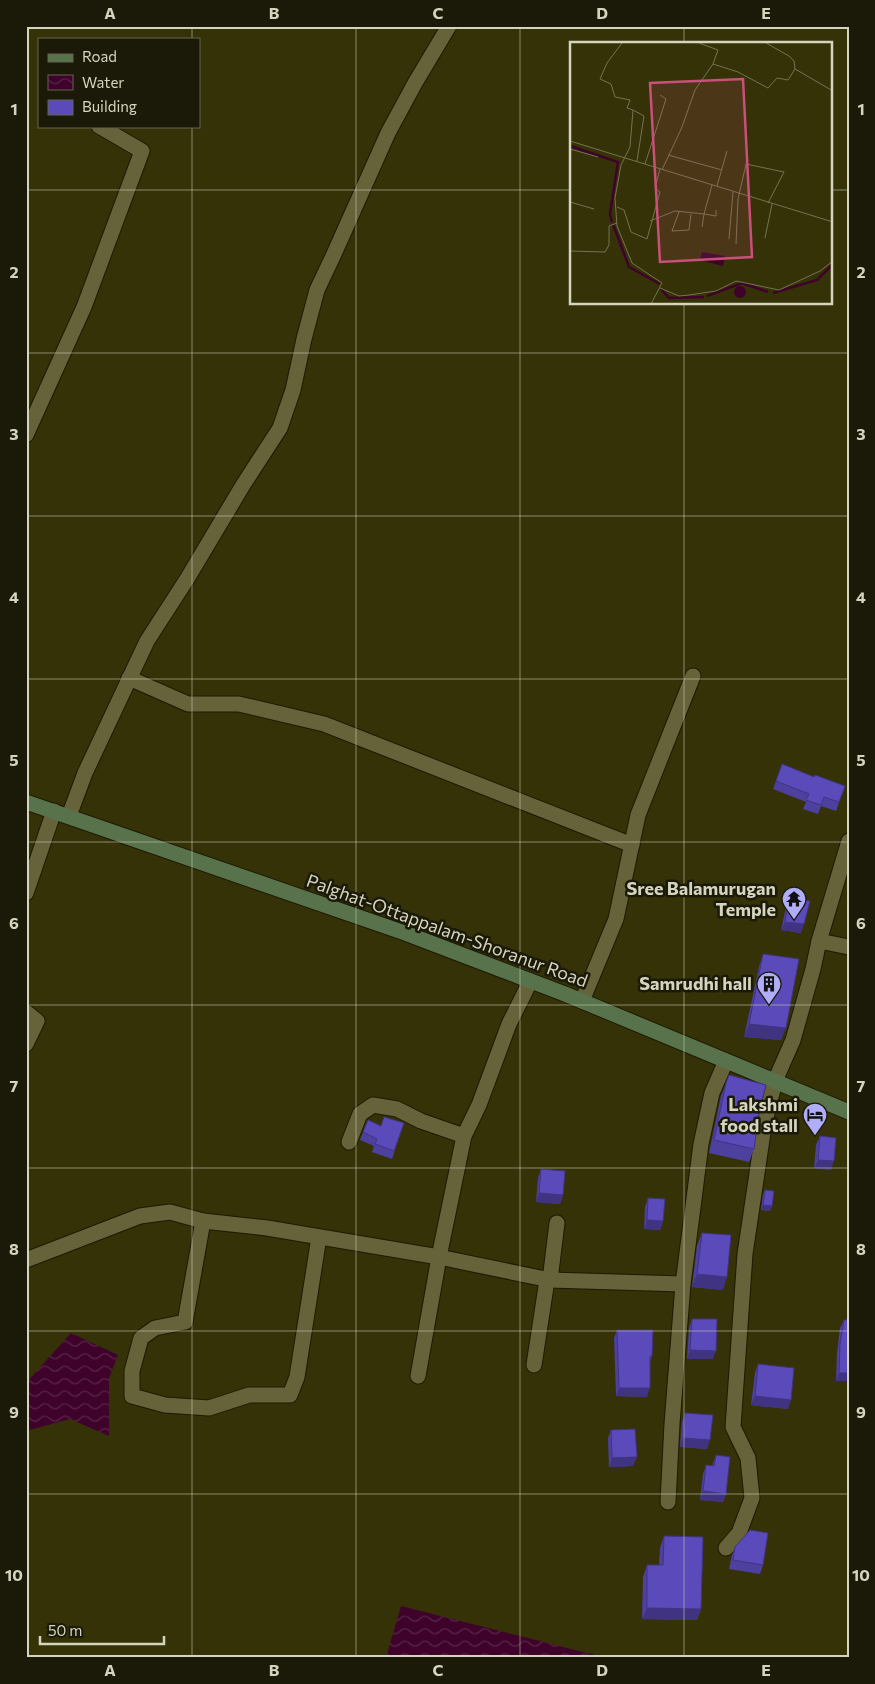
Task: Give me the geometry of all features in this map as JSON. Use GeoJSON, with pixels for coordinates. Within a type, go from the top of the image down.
{"type":"FeatureCollection","features":[{"type":"Feature","properties":{"kind":"main road","name":"Palghat-Ottappalam-Shoranur Road"},"geometry":{"type":"LineString","coordinates":[[26,802],[405,933],[582,1001],[849,1112]]}},
{"type":"Feature","properties":{"kind":"street"},"geometry":{"type":"LineString","coordinates":[[69,816],[85,773],[146,641],[187,579],[238,493],[280,428],[293,390],[316,290],[388,133],[449,26]]}},
{"type":"Feature","properties":{"kind":"street"},"geometry":{"type":"LineString","coordinates":[[26,435],[84,307],[142,152],[102,128]]}},
{"type":"Feature","properties":{"kind":"street"},"geometry":{"type":"LineString","coordinates":[[582,1001],[616,919],[638,815],[693,676]]}},
{"type":"Feature","properties":{"kind":"street"},"geometry":{"type":"LineString","coordinates":[[129,678],[188,704],[239,704],[331,727],[632,845]]}},
{"type":"Feature","properties":{"kind":"street"},"geometry":{"type":"LineString","coordinates":[[26,893],[54,811]]}},
{"type":"Feature","properties":{"kind":"street"},"geometry":{"type":"LineString","coordinates":[[726,1548],[739,1533],[752,1498],[748,1458],[733,1427],[745,1254],[764,1126],[775,1081],[793,1040],[819,941],[849,841]]}},
{"type":"Feature","properties":{"kind":"street"},"geometry":{"type":"LineString","coordinates":[[819,941],[849,947]]}},
{"type":"Feature","properties":{"kind":"street"},"geometry":{"type":"LineString","coordinates":[[418,1376],[439,1257],[464,1136],[479,1105],[509,1024],[530,982]]}},
{"type":"Feature","properties":{"kind":"street"},"geometry":{"type":"LineString","coordinates":[[26,1012],[37,1021],[26,1044]]}},
{"type":"Feature","properties":{"kind":"street"},"geometry":{"type":"LineString","coordinates":[[668,1502],[672,1424],[684,1284],[701,1144],[712,1093],[726,1061]]}},
{"type":"Feature","properties":{"kind":"street"},"geometry":{"type":"LineString","coordinates":[[349,1142],[360,1114],[372,1105],[398,1109],[421,1121],[464,1136]]}},
{"type":"Feature","properties":{"kind":"street"},"geometry":{"type":"LineString","coordinates":[[26,1260],[140,1216],[170,1212],[203,1221],[267,1228],[439,1257],[548,1280],[684,1284]]}},
{"type":"Feature","properties":{"kind":"street"},"geometry":{"type":"LineString","coordinates":[[203,1221],[185,1322],[155,1328],[140,1338],[132,1371],[132,1396],[165,1405],[209,1408],[249,1394],[290,1395],[297,1377],[319,1238]]}},
{"type":"Feature","properties":{"kind":"street"},"geometry":{"type":"LineString","coordinates":[[534,1365],[557,1223]]}},
{"type":"Feature","properties":{"kind":"water"},"geometry":{"type":"Polygon","coordinates":[[[71,1333],[118,1355],[109,1378],[109,1436],[70,1419],[26,1431],[26,1383],[71,1333]]]}},
{"type":"Feature","properties":{"kind":"water"},"geometry":{"type":"Polygon","coordinates":[[[401,1606],[607,1658],[386,1658],[401,1606]]]}},
{"type":"Feature","properties":{"kind":"building"},"geometry":{"type":"Polygon","coordinates":[[[782,764],[814,777],[815,775],[845,786],[839,802],[824,797],[821,805],[806,800],[809,794],[776,781],[782,764]]]}},
{"type":"Feature","properties":{"kind":"building"},"geometry":{"type":"Polygon","coordinates":[[[789,898],[810,901],[804,924],[785,922],[789,898]]]}},
{"type":"Feature","properties":{"kind":"building","name":"Samrudhi hall"},"geometry":{"type":"Polygon","coordinates":[[[763,954],[799,959],[786,1028],[749,1024],[763,954]]]}},
{"type":"Feature","properties":{"kind":"building"},"geometry":{"type":"Polygon","coordinates":[[[729,1075],[766,1085],[759,1112],[754,1149],[714,1140],[729,1075]]]}},
{"type":"Feature","properties":{"kind":"building"},"geometry":{"type":"Polygon","coordinates":[[[384,1117],[404,1123],[394,1151],[375,1144],[377,1139],[363,1132],[368,1120],[381,1126],[384,1117]]]}},
{"type":"Feature","properties":{"kind":"building"},"geometry":{"type":"Polygon","coordinates":[[[820,1136],[836,1138],[834,1161],[818,1160],[820,1136]]]}},
{"type":"Feature","properties":{"kind":"building"},"geometry":{"type":"Polygon","coordinates":[[[541,1169],[565,1171],[563,1195],[539,1193],[541,1169]]]}},
{"type":"Feature","properties":{"kind":"building"},"geometry":{"type":"Polygon","coordinates":[[[765,1190],[774,1191],[772,1206],[763,1205],[765,1190]]]}},
{"type":"Feature","properties":{"kind":"building"},"geometry":{"type":"Polygon","coordinates":[[[648,1198],[665,1199],[663,1221],[647,1220],[648,1198]]]}},
{"type":"Feature","properties":{"kind":"building"},"geometry":{"type":"Polygon","coordinates":[[[702,1233],[731,1235],[727,1277],[697,1274],[702,1233]]]}},
{"type":"Feature","properties":{"kind":"building"},"geometry":{"type":"Polygon","coordinates":[[[692,1319],[717,1319],[716,1351],[690,1350],[692,1319]]]}},
{"type":"Feature","properties":{"kind":"building"},"geometry":{"type":"Polygon","coordinates":[[[844,1320],[849,1320],[849,1373],[839,1373],[840,1344],[844,1320]]]}},
{"type":"Feature","properties":{"kind":"building"},"geometry":{"type":"Polygon","coordinates":[[[617,1330],[653,1330],[652,1356],[650,1356],[650,1388],[619,1388],[617,1330]]]}},
{"type":"Feature","properties":{"kind":"building"},"geometry":{"type":"Polygon","coordinates":[[[758,1364],[794,1368],[791,1400],[755,1396],[758,1364]]]}},
{"type":"Feature","properties":{"kind":"building"},"geometry":{"type":"Polygon","coordinates":[[[685,1413],[713,1415],[710,1440],[683,1438],[685,1413]]]}},
{"type":"Feature","properties":{"kind":"building"},"geometry":{"type":"Polygon","coordinates":[[[635,1429],[637,1457],[612,1458],[611,1430],[635,1429]]]}},
{"type":"Feature","properties":{"kind":"building"},"geometry":{"type":"Polygon","coordinates":[[[716,1455],[730,1457],[726,1494],[703,1491],[706,1465],[714,1466],[716,1455]]]}},
{"type":"Feature","properties":{"kind":"building"},"geometry":{"type":"Polygon","coordinates":[[[750,1530],[768,1533],[763,1565],[733,1560],[735,1547],[750,1530]]]}},
{"type":"Feature","properties":{"kind":"building"},"geometry":{"type":"Polygon","coordinates":[[[664,1536],[703,1537],[701,1609],[647,1608],[647,1565],[663,1565],[664,1536]]]}},
{"type":"Feature","properties":{"kind":"place","name":"Sree Balamurugan Temple"},"geometry":{"type":"Point","coordinates":[794,920]}},
{"type":"Feature","properties":{"kind":"place","name":"Samrudhi hall"},"geometry":{"type":"Point","coordinates":[769,1005]}},
{"type":"Feature","properties":{"kind":"place","name":"Lakshmi food stall"},"geometry":{"type":"Point","coordinates":[815,1136]}}]}
